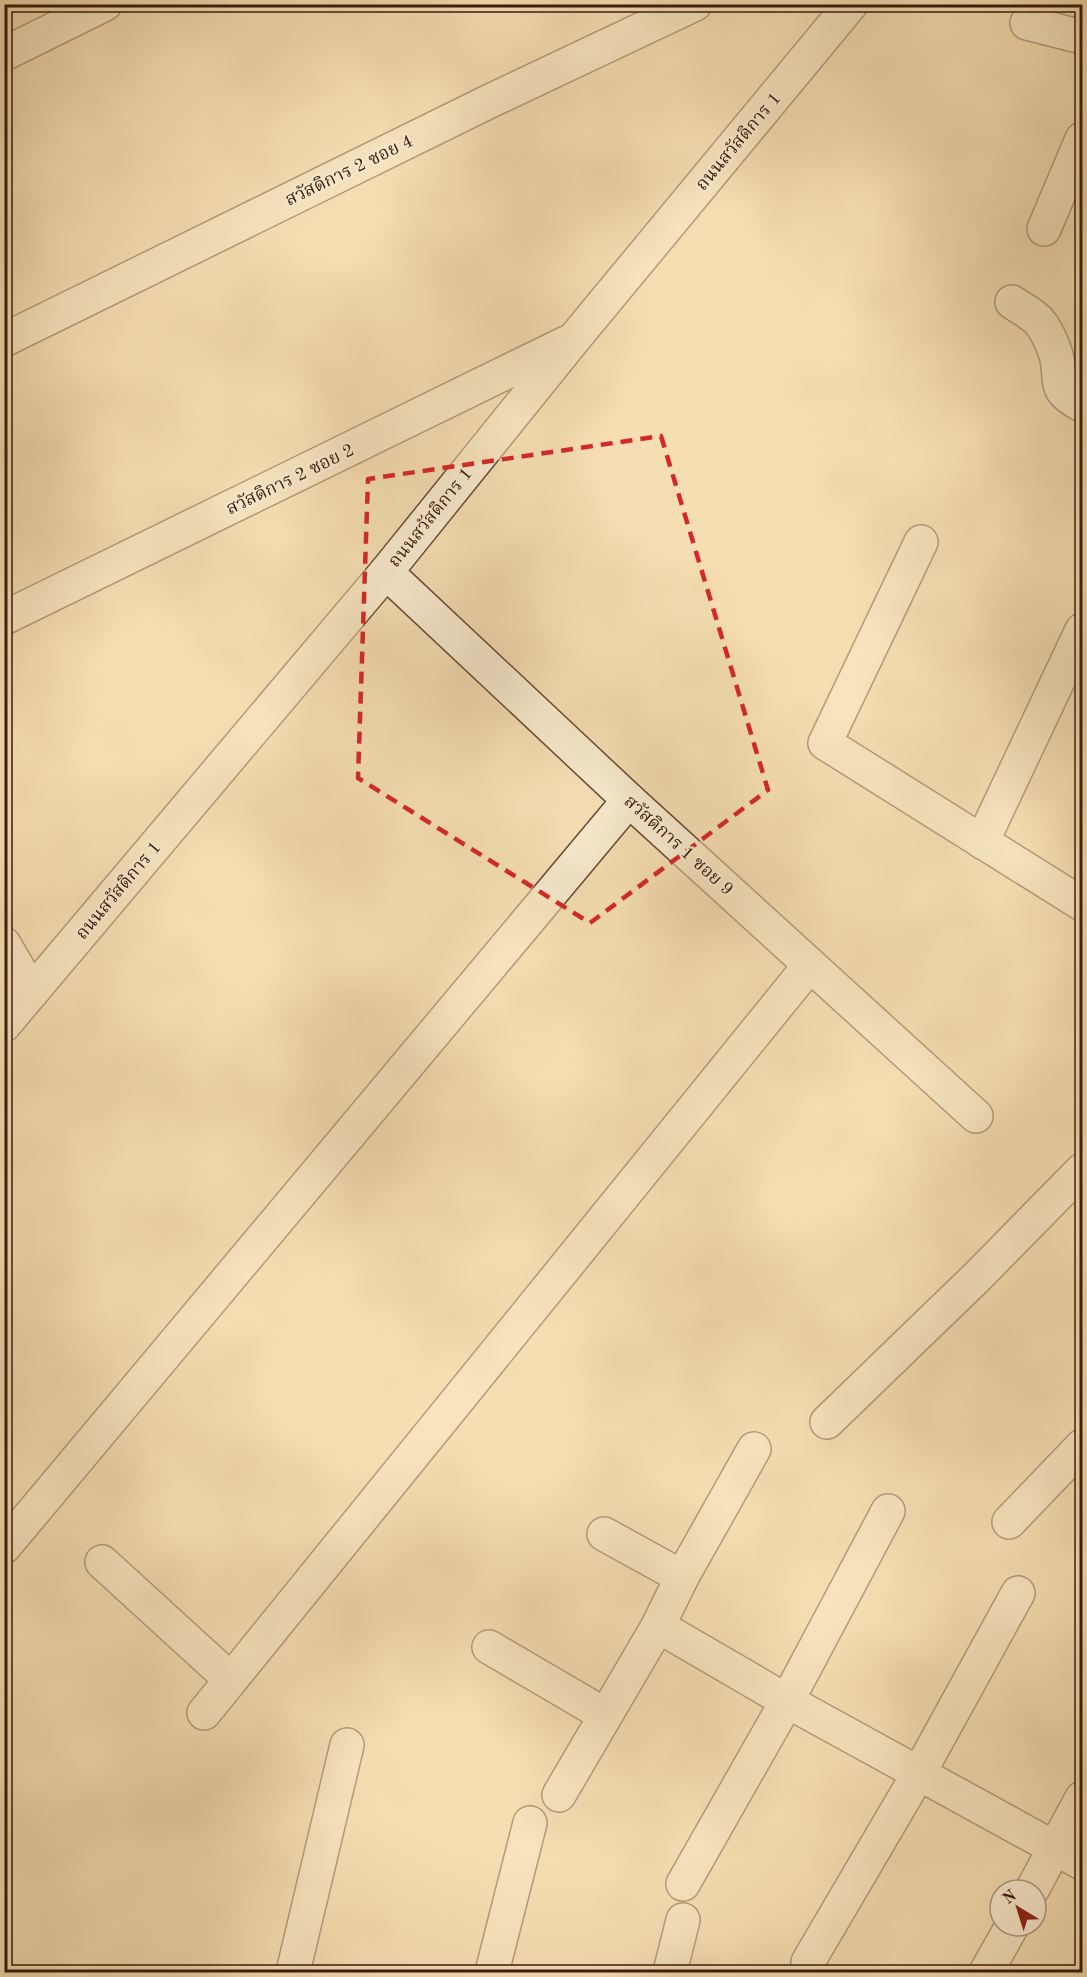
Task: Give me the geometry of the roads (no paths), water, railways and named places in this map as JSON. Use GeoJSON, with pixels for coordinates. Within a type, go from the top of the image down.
{"type":"FeatureCollection","features":[{"type":"Feature","properties":{"kind":"street"},"geometry":{"type":"LineString","coordinates":[[4,54],[105,4]]}},
{"type":"Feature","properties":{"kind":"street","name":"สวัสดิการ 2 ซอย 4"},"geometry":{"type":"LineString","coordinates":[[4,340],[488,102],[695,4]]}},
{"type":"Feature","properties":{"kind":"street","name":"ถนนสวัสดิการ 1"},"geometry":{"type":"LineString","coordinates":[[4,1025],[386,572],[574,339],[851,4]]}},
{"type":"Feature","properties":{"kind":"street"},"geometry":{"type":"LineString","coordinates":[[1027,23],[1083,37]]}},
{"type":"Feature","properties":{"kind":"street"},"geometry":{"type":"LineString","coordinates":[[1044,229],[1083,139]]}},
{"type":"Feature","properties":{"kind":"street"},"geometry":{"type":"LineString","coordinates":[[1012,302],[1041,323],[1050,338],[1056,357],[1058,381],[1062,390],[1070,399],[1083,405]]}},
{"type":"Feature","properties":{"kind":"street","name":"สวัสดิการ 2 ซอย 2"},"geometry":{"type":"LineString","coordinates":[[4,618],[574,339]]}},
{"type":"Feature","properties":{"kind":"street"},"geometry":{"type":"LineString","coordinates":[[921,542],[825,743],[1083,904]]}},
{"type":"Feature","properties":{"kind":"street","name":"สวัสดิการ 1 ซอย 9"},"geometry":{"type":"LineString","coordinates":[[386,572],[629,800],[976,1116]]}},
{"type":"Feature","properties":{"kind":"street"},"geometry":{"type":"LineString","coordinates":[[982,842],[1083,630]]}},
{"type":"Feature","properties":{"kind":"street"},"geometry":{"type":"LineString","coordinates":[[4,1547],[629,800]]}},
{"type":"Feature","properties":{"kind":"street"},"geometry":{"type":"LineString","coordinates":[[4,944],[32,992]]}},
{"type":"Feature","properties":{"kind":"street"},"geometry":{"type":"LineString","coordinates":[[204,1713],[810,964]]}},
{"type":"Feature","properties":{"kind":"street"},"geometry":{"type":"LineString","coordinates":[[826,1422],[977,1277],[1083,1170]]}},
{"type":"Feature","properties":{"kind":"street"},"geometry":{"type":"LineString","coordinates":[[1009,1522],[1083,1446]]}},
{"type":"Feature","properties":{"kind":"street"},"geometry":{"type":"LineString","coordinates":[[559,1795],[658,1626],[682,1577],[754,1449]]}},
{"type":"Feature","properties":{"kind":"street"},"geometry":{"type":"LineString","coordinates":[[683,1884],[787,1701],[888,1511]]}},
{"type":"Feature","properties":{"kind":"street"},"geometry":{"type":"LineString","coordinates":[[604,1534],[682,1577]]}},
{"type":"Feature","properties":{"kind":"street"},"geometry":{"type":"LineString","coordinates":[[102,1562],[230,1679]]}},
{"type":"Feature","properties":{"kind":"street"},"geometry":{"type":"LineString","coordinates":[[808,1962],[919,1773],[1018,1593]]}},
{"type":"Feature","properties":{"kind":"street"},"geometry":{"type":"LineString","coordinates":[[658,1626],[787,1701],[1069,1855]]}},
{"type":"Feature","properties":{"kind":"street"},"geometry":{"type":"LineString","coordinates":[[489,1647],[605,1715]]}},
{"type":"Feature","properties":{"kind":"street"},"geometry":{"type":"LineString","coordinates":[[293,1972],[347,1745]]}},
{"type":"Feature","properties":{"kind":"street"},"geometry":{"type":"LineString","coordinates":[[1045,1878],[1069,1855],[1083,1798]]}},
{"type":"Feature","properties":{"kind":"street"},"geometry":{"type":"LineString","coordinates":[[492,1972],[530,1823]]}},
{"type":"Feature","properties":{"kind":"street"},"geometry":{"type":"LineString","coordinates":[[670,1972],[683,1920]]}},
{"type":"Feature","properties":{"kind":"street"},"geometry":{"type":"LineString","coordinates":[[986,1972],[1005,1938]]}}]}
